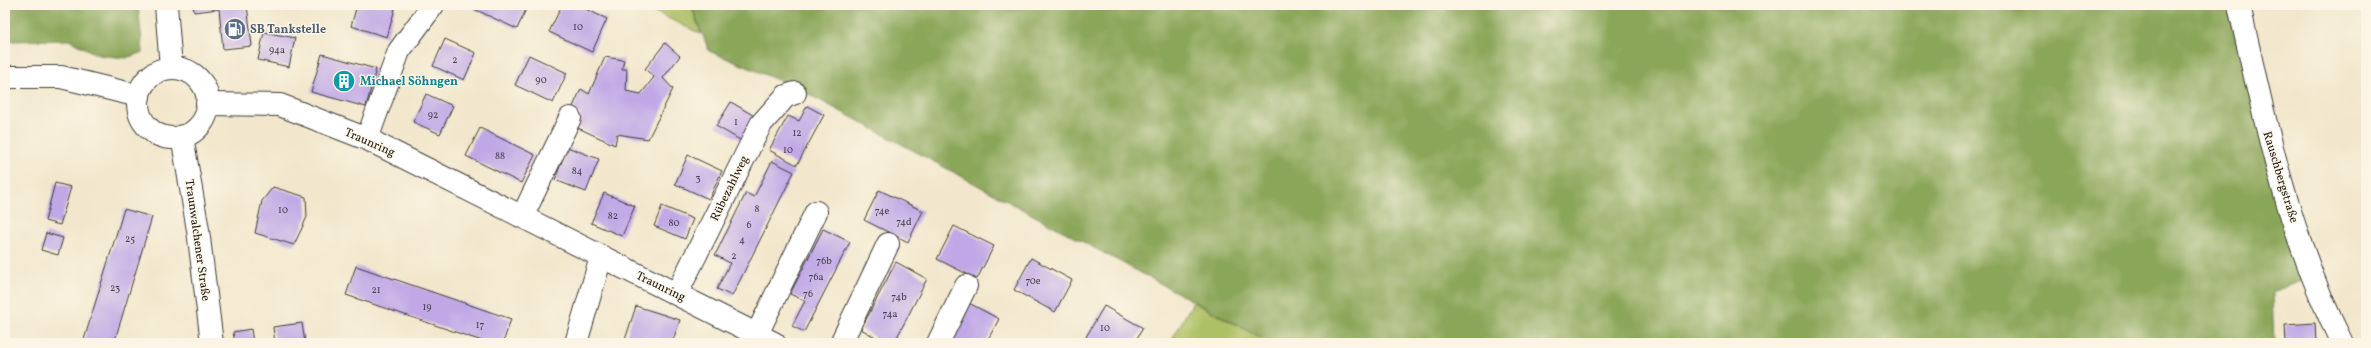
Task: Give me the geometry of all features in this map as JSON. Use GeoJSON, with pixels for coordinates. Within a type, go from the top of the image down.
{"type":"FeatureCollection","features":[{"type":"Feature","properties":{"kind":"street"},"geometry":{"type":"LineString","coordinates":[[166,5],[171,68]]}},
{"type":"Feature","properties":{"kind":"street"},"geometry":{"type":"LineString","coordinates":[[367,139],[399,51],[433,5]]}},
{"type":"Feature","properties":{"kind":"street","name":"Rauschbergstraße"},"geometry":{"type":"LineString","coordinates":[[2239,5],[2272,154],[2325,309],[2342,343]]}},
{"type":"Feature","properties":{"kind":"street"},"geometry":{"type":"LineString","coordinates":[[171,68],[186,71],[198,79],[205,91],[207,104],[205,116],[198,126],[182,136],[161,136],[149,128],[139,110],[139,96],[150,77],[171,68]]}},
{"type":"Feature","properties":{"kind":"street"},"geometry":{"type":"LineString","coordinates":[[5,77],[61,77],[139,96]]}},
{"type":"Feature","properties":{"kind":"street","name":"Rübezahlweg"},"geometry":{"type":"LineString","coordinates":[[676,293],[761,124],[786,96],[795,93]]}},
{"type":"Feature","properties":{"kind":"street","name":"Traunring"},"geometry":{"type":"LineString","coordinates":[[207,104],[233,102],[280,105],[367,139],[765,339],[816,212]]}},
{"type":"Feature","properties":{"kind":"street"},"geometry":{"type":"LineString","coordinates":[[522,217],[570,118]]}},
{"type":"Feature","properties":{"kind":"street","name":"Traunwalchener Straße"},"geometry":{"type":"LineString","coordinates":[[182,136],[198,230],[212,343]]}},
{"type":"Feature","properties":{"kind":"street"},"geometry":{"type":"LineString","coordinates":[[841,343],[888,244]]}},
{"type":"Feature","properties":{"kind":"street"},"geometry":{"type":"LineString","coordinates":[[576,343],[602,257]]}},
{"type":"Feature","properties":{"kind":"street"},"geometry":{"type":"LineString","coordinates":[[938,343],[966,286]]}},
{"type":"Feature","properties":{"kind":"green space"},"geometry":{"type":"Polygon","coordinates":[[[5,5],[138,5],[143,52],[126,58],[98,55],[69,40],[5,41],[5,5]]]}},
{"type":"Feature","properties":{"kind":"green space"},"geometry":{"type":"Polygon","coordinates":[[[641,5],[691,5],[701,34],[641,5]]]}},
{"type":"Feature","properties":{"kind":"green space"},"geometry":{"type":"Polygon","coordinates":[[[691,5],[2227,5],[2302,281],[2272,292],[2274,343],[1271,343],[799,89],[709,51],[691,5]]]}},
{"type":"Feature","properties":{"kind":"green space"},"geometry":{"type":"Polygon","coordinates":[[[1193,302],[1271,343],[1170,343],[1193,302]]]}},
{"type":"Feature","properties":{"kind":"building","name":"SB Tankstelle"},"geometry":{"type":"Polygon","coordinates":[[[193,5],[247,5],[252,46],[223,49],[219,9],[194,12],[193,5]]]}},
{"type":"Feature","properties":{"kind":"building"},"geometry":{"type":"Polygon","coordinates":[[[357,5],[396,5],[387,37],[351,26],[357,5]]]}},
{"type":"Feature","properties":{"kind":"building"},"geometry":{"type":"Polygon","coordinates":[[[476,5],[528,5],[517,29],[474,9],[476,5]]]}},
{"type":"Feature","properties":{"kind":"building"},"geometry":{"type":"Polygon","coordinates":[[[562,5],[577,5],[607,19],[592,52],[549,32],[562,5]]]}},
{"type":"Feature","properties":{"kind":"building"},"geometry":{"type":"Polygon","coordinates":[[[264,32],[295,38],[289,67],[258,60],[264,32]]]}},
{"type":"Feature","properties":{"kind":"building"},"geometry":{"type":"Polygon","coordinates":[[[445,39],[476,53],[464,80],[433,66],[445,39]]]}},
{"type":"Feature","properties":{"kind":"building"},"geometry":{"type":"Polygon","coordinates":[[[665,43],[680,56],[663,78],[673,89],[648,139],[617,134],[615,145],[576,127],[581,114],[571,111],[581,89],[589,94],[605,57],[624,60],[622,69],[627,69],[626,91],[641,94],[654,77],[645,69],[665,43]]]}},
{"type":"Feature","properties":{"kind":"building","name":"Michael Söhngen"},"geometry":{"type":"Polygon","coordinates":[[[322,54],[376,69],[366,107],[311,92],[322,54]]]}},
{"type":"Feature","properties":{"kind":"building"},"geometry":{"type":"Polygon","coordinates":[[[529,55],[567,73],[553,103],[515,85],[529,55]]]}},
{"type":"Feature","properties":{"kind":"building"},"geometry":{"type":"Polygon","coordinates":[[[426,94],[453,106],[440,134],[413,122],[426,94]]]}},
{"type":"Feature","properties":{"kind":"building"},"geometry":{"type":"Polygon","coordinates":[[[731,102],[756,117],[742,141],[716,126],[731,102]]]}},
{"type":"Feature","properties":{"kind":"building"},"geometry":{"type":"Polygon","coordinates":[[[807,106],[824,115],[797,165],[769,150],[788,116],[799,121],[807,106]]]}},
{"type":"Feature","properties":{"kind":"building"},"geometry":{"type":"Polygon","coordinates":[[[480,128],[535,155],[521,183],[466,156],[480,128]]]}},
{"type":"Feature","properties":{"kind":"building"},"geometry":{"type":"Polygon","coordinates":[[[567,147],[599,159],[586,192],[555,180],[567,147]]]}},
{"type":"Feature","properties":{"kind":"building"},"geometry":{"type":"Polygon","coordinates":[[[688,155],[722,171],[709,199],[675,184],[688,155]]]}},
{"type":"Feature","properties":{"kind":"building"},"geometry":{"type":"Polygon","coordinates":[[[772,161],[794,172],[732,296],[717,289],[730,263],[715,255],[746,193],[754,197],[772,161]]]}},
{"type":"Feature","properties":{"kind":"building"},"geometry":{"type":"Polygon","coordinates":[[[55,183],[71,187],[60,225],[45,221],[55,183]]]}},
{"type":"Feature","properties":{"kind":"building"},"geometry":{"type":"Polygon","coordinates":[[[273,187],[306,197],[307,217],[294,245],[255,233],[262,201],[273,187]]]}},
{"type":"Feature","properties":{"kind":"building"},"geometry":{"type":"Polygon","coordinates":[[[879,190],[923,211],[908,242],[864,220],[879,190]]]}},
{"type":"Feature","properties":{"kind":"building"},"geometry":{"type":"Polygon","coordinates":[[[604,193],[635,206],[622,236],[591,223],[604,193]]]}},
{"type":"Feature","properties":{"kind":"building"},"geometry":{"type":"Polygon","coordinates":[[[662,206],[693,219],[685,239],[654,226],[662,206]]]}},
{"type":"Feature","properties":{"kind":"building"},"geometry":{"type":"Polygon","coordinates":[[[124,209],[152,217],[114,343],[83,343],[124,209]]]}},
{"type":"Feature","properties":{"kind":"building"},"geometry":{"type":"Polygon","coordinates":[[[954,226],[994,246],[977,279],[937,259],[954,226]]]}},
{"type":"Feature","properties":{"kind":"building"},"geometry":{"type":"Polygon","coordinates":[[[823,229],[850,242],[804,332],[792,326],[805,301],[790,294],[823,229]]]}},
{"type":"Feature","properties":{"kind":"building"},"geometry":{"type":"Polygon","coordinates":[[[46,233],[63,238],[58,255],[41,250],[46,233]]]}},
{"type":"Feature","properties":{"kind":"building"},"geometry":{"type":"Polygon","coordinates":[[[1031,258],[1072,280],[1055,312],[1014,290],[1031,258]]]}},
{"type":"Feature","properties":{"kind":"building"},"geometry":{"type":"Polygon","coordinates":[[[896,262],[927,279],[894,343],[872,343],[875,337],[861,329],[896,262]]]}},
{"type":"Feature","properties":{"kind":"building"},"geometry":{"type":"Polygon","coordinates":[[[356,266],[511,319],[503,343],[488,343],[346,295],[356,266]]]}},
{"type":"Feature","properties":{"kind":"building"},"geometry":{"type":"Polygon","coordinates":[[[967,302],[999,319],[986,343],[946,343],[967,302]]]}},
{"type":"Feature","properties":{"kind":"building"},"geometry":{"type":"Polygon","coordinates":[[[636,306],[680,320],[672,343],[624,343],[636,306]]]}},
{"type":"Feature","properties":{"kind":"building"},"geometry":{"type":"Polygon","coordinates":[[[1104,306],[1143,328],[1134,343],[1096,343],[1086,337],[1104,306]]]}},
{"type":"Feature","properties":{"kind":"building"},"geometry":{"type":"Polygon","coordinates":[[[302,323],[305,343],[275,343],[273,327],[302,323]]]}},
{"type":"Feature","properties":{"kind":"building"},"geometry":{"type":"Polygon","coordinates":[[[2315,323],[2316,343],[2286,343],[2285,325],[2315,323]]]}},
{"type":"Feature","properties":{"kind":"building"},"geometry":{"type":"Polygon","coordinates":[[[251,329],[253,343],[235,343],[233,332],[251,329]]]}},
{"type":"Feature","properties":{"kind":"place","name":"SB Tankstelle"},"geometry":{"type":"Point","coordinates":[235,29]}},
{"type":"Feature","properties":{"kind":"place","name":"Michael Söhngen"},"geometry":{"type":"Point","coordinates":[344,81]}}]}
